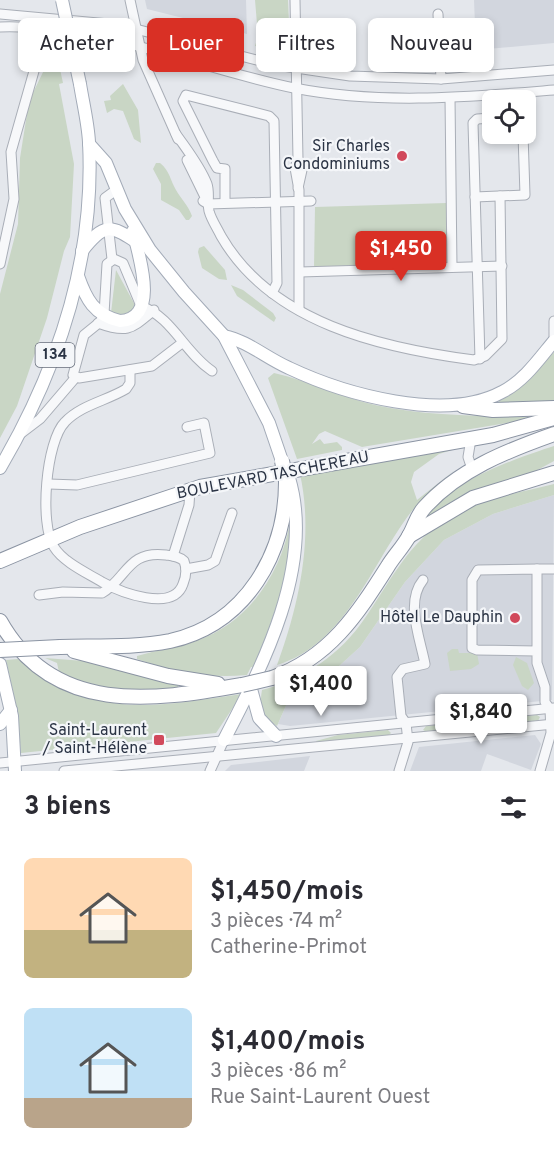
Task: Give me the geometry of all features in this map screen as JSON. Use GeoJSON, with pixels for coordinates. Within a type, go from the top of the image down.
{"type":"FeatureCollection","features":[{"type":"Feature","properties":{"kind":"highway"},"geometry":{"type":"LineString","coordinates":[[464,406],[493,410],[554,408]]}},
{"type":"Feature","properties":{"kind":"highway","name":"BOULEVARD TASCHEREAU"},"geometry":{"type":"LineString","coordinates":[[0,561],[50,539],[190,490],[252,476],[471,439],[554,418]]}},
{"type":"Feature","properties":{"kind":"highway"},"geometry":{"type":"LineString","coordinates":[[0,621],[16,645],[37,665],[59,680],[84,690],[124,698],[159,698],[246,687],[308,661],[340,635],[409,536],[418,515],[424,508],[472,469],[499,455],[554,434]]}},
{"type":"Feature","properties":{"kind":"highway"},"geometry":{"type":"LineString","coordinates":[[0,650],[169,641],[196,633],[224,616],[252,590],[267,566],[281,526],[287,479],[282,461]]}},
{"type":"Feature","properties":{"kind":"highway"},"geometry":{"type":"LineString","coordinates":[[409,536],[473,498],[554,472]]}},
{"type":"Feature","properties":{"kind":"highway"},"geometry":{"type":"LineString","coordinates":[[60,647],[181,679],[246,687]]}},
{"type":"Feature","properties":{"kind":"main road","name":"134"},"geometry":{"type":"LineString","coordinates":[[0,468],[18,436],[59,345],[78,276],[82,252],[89,144],[80,84],[62,0]]}},
{"type":"Feature","properties":{"kind":"main road","name":"134"},"geometry":{"type":"LineString","coordinates":[[89,144],[106,164],[144,252],[224,336]]}},
{"type":"Feature","properties":{"kind":"main road"},"geometry":{"type":"LineString","coordinates":[[130,218],[135,241]]}},
{"type":"Feature","properties":{"kind":"main road"},"geometry":{"type":"LineString","coordinates":[[78,276],[87,300],[101,319],[127,321],[135,316],[141,306],[144,252],[135,241],[120,231],[108,228],[96,235],[82,252]]}},
{"type":"Feature","properties":{"kind":"main road"},"geometry":{"type":"LineString","coordinates":[[224,336],[239,339],[293,370],[347,389],[408,402],[464,406],[508,389],[521,379],[554,341]]}},
{"type":"Feature","properties":{"kind":"main road"},"geometry":{"type":"LineString","coordinates":[[224,336],[269,423],[282,461]]}},
{"type":"Feature","properties":{"kind":"main road"},"geometry":{"type":"LineString","coordinates":[[224,740],[246,687],[276,628],[292,563],[295,514],[287,479]]}},
{"type":"Feature","properties":{"kind":"main road"},"geometry":{"type":"LineString","coordinates":[[0,664],[11,710],[14,766]]}},
{"type":"Feature","properties":{"kind":"main road"},"geometry":{"type":"LineString","coordinates":[[246,687],[259,718],[276,736]]}},
{"type":"Feature","properties":{"kind":"main road"},"geometry":{"type":"LineString","coordinates":[[0,724],[11,710]]}},
{"type":"Feature","properties":{"kind":"street"},"geometry":{"type":"LineString","coordinates":[[130,0],[133,18]]}},
{"type":"Feature","properties":{"kind":"street"},"geometry":{"type":"LineString","coordinates":[[296,0],[296,18]]}},
{"type":"Feature","properties":{"kind":"street"},"geometry":{"type":"LineString","coordinates":[[0,14],[50,18]]}},
{"type":"Feature","properties":{"kind":"street"},"geometry":{"type":"LineString","coordinates":[[438,14],[441,79]]}},
{"type":"Feature","properties":{"kind":"street"},"geometry":{"type":"LineString","coordinates":[[0,27],[18,28]]}},
{"type":"Feature","properties":{"kind":"street"},"geometry":{"type":"LineString","coordinates":[[256,59],[135,28],[139,47],[154,88],[176,134],[208,187],[209,212],[230,249],[272,293],[299,310],[330,326],[369,339],[471,359],[480,358],[503,337],[500,196]]}},
{"type":"Feature","properties":{"kind":"street"},"geometry":{"type":"LineString","coordinates":[[135,46],[297,88],[370,97],[450,98],[554,90]]}},
{"type":"Feature","properties":{"kind":"street"},"geometry":{"type":"LineString","coordinates":[[323,72],[366,77],[441,79],[554,70]]}},
{"type":"Feature","properties":{"kind":"street"},"geometry":{"type":"LineString","coordinates":[[0,264],[14,199],[11,152],[32,72]]}},
{"type":"Feature","properties":{"kind":"street"},"geometry":{"type":"LineString","coordinates":[[297,72],[298,159],[302,170],[298,188],[299,310]]}},
{"type":"Feature","properties":{"kind":"street"},"geometry":{"type":"LineString","coordinates":[[225,202],[225,169],[217,168],[213,161],[183,101],[188,95],[272,118],[277,283],[272,293]]}},
{"type":"Feature","properties":{"kind":"street"},"geometry":{"type":"LineString","coordinates":[[450,98],[452,267]]}},
{"type":"Feature","properties":{"kind":"street"},"geometry":{"type":"LineString","coordinates":[[480,358],[473,123],[477,119],[482,119]]}},
{"type":"Feature","properties":{"kind":"street"},"geometry":{"type":"LineString","coordinates":[[475,196],[525,195],[523,144]]}},
{"type":"Feature","properties":{"kind":"street"},"geometry":{"type":"LineString","coordinates":[[112,259],[105,198],[116,190]]}},
{"type":"Feature","properties":{"kind":"street"},"geometry":{"type":"LineString","coordinates":[[208,204],[311,201]]}},
{"type":"Feature","properties":{"kind":"street"},"geometry":{"type":"LineString","coordinates":[[112,259],[123,263],[144,252]]}},
{"type":"Feature","properties":{"kind":"street"},"geometry":{"type":"LineString","coordinates":[[76,377],[73,371],[84,335],[101,319],[107,264],[112,259]]}},
{"type":"Feature","properties":{"kind":"street"},"geometry":{"type":"LineString","coordinates":[[123,263],[133,293],[141,306],[154,310],[201,364],[212,371]]}},
{"type":"Feature","properties":{"kind":"street"},"geometry":{"type":"LineString","coordinates":[[300,272],[502,266]]}},
{"type":"Feature","properties":{"kind":"street"},"geometry":{"type":"LineString","coordinates":[[101,319],[117,330],[127,330],[154,310]]}},
{"type":"Feature","properties":{"kind":"street"},"geometry":{"type":"LineString","coordinates":[[554,321],[554,336]]}},
{"type":"Feature","properties":{"kind":"street"},"geometry":{"type":"LineString","coordinates":[[18,436],[45,413],[76,377],[130,370],[154,364],[182,343]]}},
{"type":"Feature","properties":{"kind":"street"},"geometry":{"type":"LineString","coordinates":[[39,595],[63,592],[102,593],[110,586],[129,566],[144,556],[172,556],[184,561],[186,569],[181,590],[168,598],[141,597],[110,586],[58,552],[50,539],[47,520],[51,447],[59,429],[74,414],[126,389],[130,383],[130,370]]}},
{"type":"Feature","properties":{"kind":"street"},"geometry":{"type":"LineString","coordinates":[[49,484],[77,485],[210,453],[204,423],[187,427]]}},
{"type":"Feature","properties":{"kind":"street"},"geometry":{"type":"LineString","coordinates":[[471,439],[468,456],[472,469]]}},
{"type":"Feature","properties":{"kind":"street"},"geometry":{"type":"LineString","coordinates":[[172,556],[189,505],[190,490]]}},
{"type":"Feature","properties":{"kind":"street"},"geometry":{"type":"LineString","coordinates":[[186,569],[208,565],[215,561],[232,513]]}},
{"type":"Feature","properties":{"kind":"street"},"geometry":{"type":"LineString","coordinates":[[536,651],[477,650],[472,646],[472,578],[476,572],[484,568],[553,569]]}},
{"type":"Feature","properties":{"kind":"street"},"geometry":{"type":"LineString","coordinates":[[537,569],[536,651],[545,702],[552,708],[551,739],[540,771]]}},
{"type":"Feature","properties":{"kind":"street"},"geometry":{"type":"LineString","coordinates":[[399,771],[408,739],[406,723],[400,716],[397,677],[403,669],[425,664],[414,601],[414,593],[423,580]]}},
{"type":"Feature","properties":{"kind":"street"},"geometry":{"type":"LineString","coordinates":[[0,763],[14,766],[224,740],[552,708]]}},
{"type":"Feature","properties":{"kind":"street"},"geometry":{"type":"LineString","coordinates":[[64,771],[552,724]]}},
{"type":"Feature","properties":{"kind":"street"},"geometry":{"type":"LineString","coordinates":[[210,771],[224,740]]}},
{"type":"Feature","properties":{"kind":"shaded area"},"geometry":{"type":"Polygon","coordinates":[[[145,0],[246,0],[247,34],[244,33],[244,18],[183,18],[147,9],[145,0]]]}},
{"type":"Feature","properties":{"kind":"shaded area"},"geometry":{"type":"Polygon","coordinates":[[[474,0],[554,0],[554,43],[494,48],[494,18],[475,18],[474,0]]]}},
{"type":"Feature","properties":{"kind":"shaded area"},"geometry":{"type":"Polygon","coordinates":[[[554,495],[552,700],[290,726],[278,724],[292,692],[317,686],[360,647],[405,582],[444,540],[493,514],[554,495]]]}},
{"type":"Feature","properties":{"kind":"shaded area"},"geometry":{"type":"Polygon","coordinates":[[[535,735],[541,744],[531,770],[487,754],[481,771],[410,771],[419,747],[535,735]]]}},
{"type":"Feature","properties":{"kind":"shaded area"},"geometry":{"type":"Polygon","coordinates":[[[310,756],[304,771],[225,771],[231,765],[310,756]]]}},
{"type":"Feature","properties":{"kind":"green space"},"geometry":{"type":"Polygon","coordinates":[[[255,0],[288,0],[289,18],[256,18],[255,0]]]}},
{"type":"Feature","properties":{"kind":"green space"},"geometry":{"type":"Polygon","coordinates":[[[43,72],[61,72],[63,83],[59,84],[74,164],[70,237],[64,251],[47,318],[17,406],[0,438],[0,294],[18,224],[20,158],[29,101],[43,72]]]}},
{"type":"Feature","properties":{"kind":"green space"},"geometry":{"type":"Polygon","coordinates":[[[123,84],[138,110],[141,143],[134,139],[123,111],[114,109],[107,113],[104,101],[111,100],[110,96],[123,84]]]}},
{"type":"Feature","properties":{"kind":"green space"},"geometry":{"type":"Polygon","coordinates":[[[156,163],[160,163],[168,172],[192,216],[189,220],[186,220],[179,210],[161,200],[161,184],[153,169],[156,163]]]}},
{"type":"Feature","properties":{"kind":"green space"},"geometry":{"type":"Polygon","coordinates":[[[446,203],[449,264],[314,268],[315,207],[446,203]]]}},
{"type":"Feature","properties":{"kind":"green space"},"geometry":{"type":"Polygon","coordinates":[[[204,246],[225,270],[227,280],[219,279],[202,268],[198,252],[199,248],[204,246]]]}},
{"type":"Feature","properties":{"kind":"green space"},"geometry":{"type":"Polygon","coordinates":[[[116,270],[135,305],[133,311],[124,317],[111,313],[116,270]]]}},
{"type":"Feature","properties":{"kind":"green space"},"geometry":{"type":"Polygon","coordinates":[[[231,285],[243,290],[273,313],[276,318],[274,322],[237,296],[231,285]]]}},
{"type":"Feature","properties":{"kind":"green space"},"geometry":{"type":"Polygon","coordinates":[[[554,352],[554,401],[499,403],[499,400],[533,375],[554,352]]]}},
{"type":"Feature","properties":{"kind":"green space"},"geometry":{"type":"Polygon","coordinates":[[[274,373],[362,402],[394,409],[453,415],[531,417],[531,419],[362,447],[325,431],[319,434],[312,444],[320,439],[324,444],[337,442],[342,450],[297,459],[268,378],[274,373]]]}},
{"type":"Feature","properties":{"kind":"green space"},"geometry":{"type":"Polygon","coordinates":[[[465,446],[439,454],[414,472],[411,482],[417,500],[455,470],[424,497],[408,516],[368,581],[338,623],[320,641],[300,655],[277,665],[292,619],[302,571],[305,522],[300,474],[465,446]]]}},
{"type":"Feature","properties":{"kind":"green space"},"geometry":{"type":"Polygon","coordinates":[[[554,446],[554,461],[532,473],[462,497],[424,520],[432,507],[462,484],[521,457],[554,446]]]}},
{"type":"Feature","properties":{"kind":"green space"},"geometry":{"type":"Polygon","coordinates":[[[554,484],[554,495],[493,514],[444,540],[405,582],[360,647],[317,686],[292,692],[277,726],[268,719],[261,706],[262,690],[307,672],[345,643],[407,556],[427,534],[451,516],[465,509],[554,484]]]}},
{"type":"Feature","properties":{"kind":"green space"},"geometry":{"type":"Polygon","coordinates":[[[290,522],[288,560],[280,596],[255,667],[251,667],[247,675],[219,676],[191,673],[164,668],[137,659],[137,656],[196,641],[215,633],[246,609],[270,578],[286,541],[290,522]]]}},
{"type":"Feature","properties":{"kind":"green space"},"geometry":{"type":"Polygon","coordinates":[[[452,649],[458,649],[459,653],[477,653],[479,664],[471,669],[450,671],[447,653],[452,649]]]}},
{"type":"Feature","properties":{"kind":"green space"},"geometry":{"type":"Polygon","coordinates":[[[516,657],[527,663],[534,683],[528,690],[522,686],[513,665],[516,657]]]}},
{"type":"Feature","properties":{"kind":"green space"},"geometry":{"type":"Polygon","coordinates":[[[45,658],[84,661],[178,685],[178,689],[132,690],[102,687],[73,679],[59,672],[57,663],[45,658]]]}},
{"type":"Feature","properties":{"kind":"green space"},"geometry":{"type":"Polygon","coordinates":[[[18,659],[46,679],[72,692],[99,700],[152,705],[242,694],[216,733],[21,753],[17,710],[6,660],[18,659]]]}},
{"type":"Feature","properties":{"kind":"green space"},"geometry":{"type":"Polygon","coordinates":[[[537,715],[540,717],[538,721],[427,732],[423,730],[426,726],[537,715]]]}},
{"type":"Feature","properties":{"kind":"green space"},"geometry":{"type":"Polygon","coordinates":[[[388,730],[391,733],[388,736],[317,743],[316,741],[338,735],[388,730]]]}},
{"type":"Feature","properties":{"kind":"place","name":"Sir Charles Condominiums"},"geometry":{"type":"Point","coordinates":[402,156]}},
{"type":"Feature","properties":{"kind":"place","name":"Hôtel Le Dauphin"},"geometry":{"type":"Point","coordinates":[515,618]}},
{"type":"Feature","properties":{"kind":"place","name":"Saint-Laurent / Saint-Hélène"},"geometry":{"type":"Point","coordinates":[159,740]}}]}
